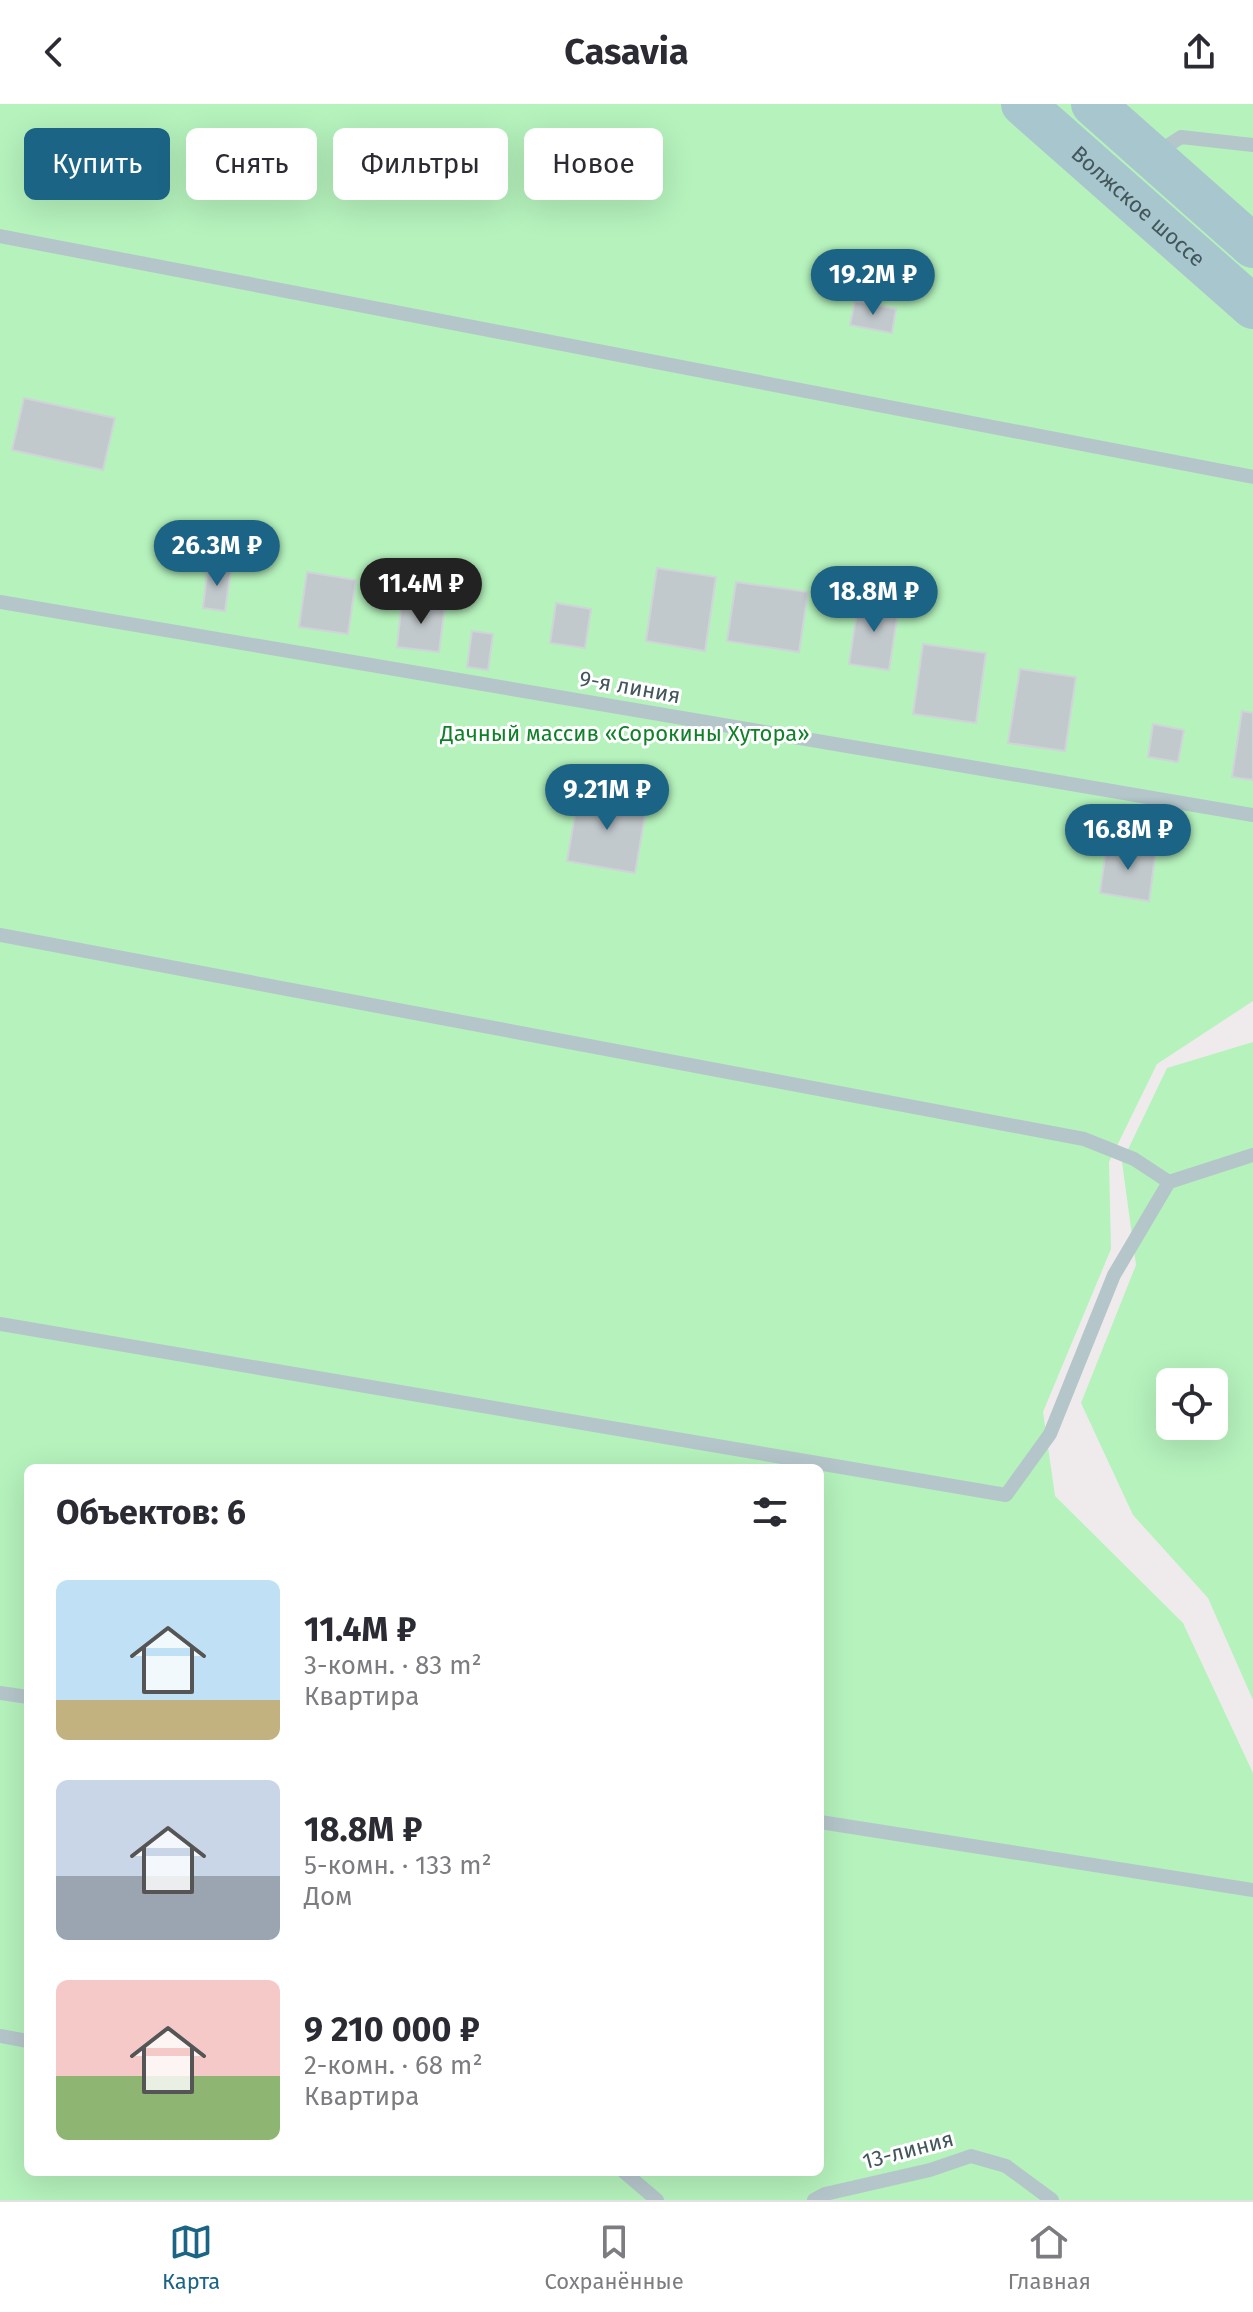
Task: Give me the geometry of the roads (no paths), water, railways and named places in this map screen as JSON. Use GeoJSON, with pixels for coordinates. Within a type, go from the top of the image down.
{"type":"FeatureCollection","features":[{"type":"Feature","properties":{"kind":"main road","name":"Волжское шоссе"},"geometry":{"type":"LineString","coordinates":[[1023,104],[1253,307]]}},
{"type":"Feature","properties":{"kind":"main road","name":"Волжское шоссе"},"geometry":{"type":"LineString","coordinates":[[1093,104],[1253,246]]}},
{"type":"Feature","properties":{"kind":"lane"},"geometry":{"type":"LineString","coordinates":[[1151,156],[1181,137],[1253,145]]}},
{"type":"Feature","properties":{"kind":"lane"},"geometry":{"type":"LineString","coordinates":[[0,236],[1253,477]]}},
{"type":"Feature","properties":{"kind":"lane","name":"9-я линия"},"geometry":{"type":"LineString","coordinates":[[0,602],[1253,815]]}},
{"type":"Feature","properties":{"kind":"lane"},"geometry":{"type":"LineString","coordinates":[[0,935],[1084,1139],[1134,1159],[1169,1182]]}},
{"type":"Feature","properties":{"kind":"lane"},"geometry":{"type":"LineString","coordinates":[[824,1464],[1006,1495],[1050,1434],[1114,1275],[1169,1182],[1253,1155]]}},
{"type":"Feature","properties":{"kind":"lane"},"geometry":{"type":"LineString","coordinates":[[0,1324],[824,1464]]}},
{"type":"Feature","properties":{"kind":"lane"},"geometry":{"type":"LineString","coordinates":[[0,1693],[24,1696]]}},
{"type":"Feature","properties":{"kind":"lane"},"geometry":{"type":"LineString","coordinates":[[824,1823],[1253,1890]]}},
{"type":"Feature","properties":{"kind":"lane"},"geometry":{"type":"LineString","coordinates":[[0,2036],[24,2040]]}},
{"type":"Feature","properties":{"kind":"lane","name":"13-линия"},"geometry":{"type":"LineString","coordinates":[[814,2200],[825,2194],[930,2170],[971,2156],[1006,2166],[1052,2200]]}},
{"type":"Feature","properties":{"kind":"lane"},"geometry":{"type":"LineString","coordinates":[[629,2176],[657,2200]]}},
{"type":"Feature","properties":{"kind":"park label","name":"Дачный массив «Сорокины Хутора»"},"geometry":{"type":"Point","coordinates":[625,733]}}]}
